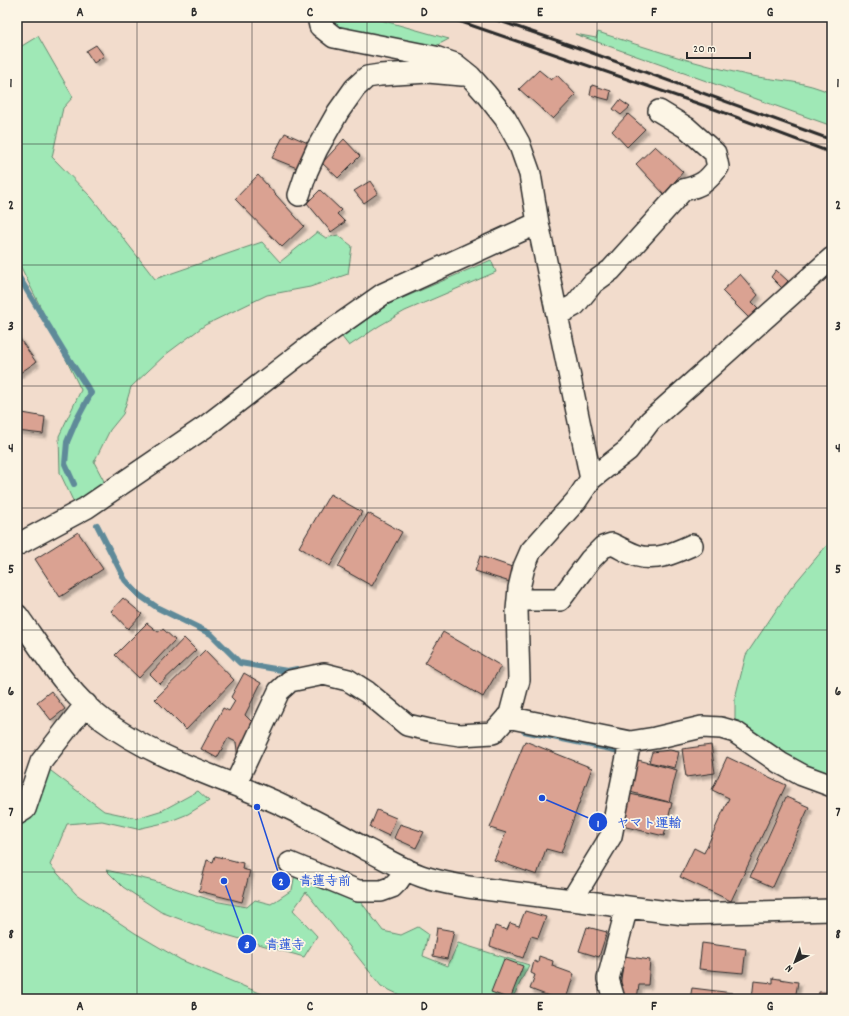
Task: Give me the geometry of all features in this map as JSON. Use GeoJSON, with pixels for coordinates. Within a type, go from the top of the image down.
{"type":"FeatureCollection","features":[{"type":"Feature","properties":{"kind":"street"},"geometry":{"type":"LineString","coordinates":[[318,17],[320,26],[334,37],[435,57],[455,64],[470,76],[505,118],[519,143],[530,174],[538,223],[591,479]]}},
{"type":"Feature","properties":{"kind":"street"},"geometry":{"type":"LineString","coordinates":[[300,195],[307,171],[317,149],[338,112],[354,88],[367,77],[428,72],[470,76]]}},
{"type":"Feature","properties":{"kind":"street"},"geometry":{"type":"LineString","coordinates":[[557,315],[575,305],[593,283],[611,270],[683,190],[697,187],[709,180],[718,168],[715,153],[687,128],[659,111]]}},
{"type":"Feature","properties":{"kind":"street"},"geometry":{"type":"LineString","coordinates":[[17,545],[86,508],[205,427],[318,339],[383,294],[538,223]]}},
{"type":"Feature","properties":{"kind":"street"},"geometry":{"type":"LineString","coordinates":[[235,785],[279,691],[290,681],[324,674],[348,680],[367,692],[407,725],[460,735],[493,733],[510,714],[519,680],[517,610],[524,567],[531,551],[576,502],[591,479],[628,450],[650,421],[832,258]]}},
{"type":"Feature","properties":{"kind":"street"},"geometry":{"type":"LineString","coordinates":[[518,600],[560,600],[590,560],[603,547],[612,544],[637,555],[652,558],[672,554],[692,545]]}},
{"type":"Feature","properties":{"kind":"street"},"geometry":{"type":"LineString","coordinates":[[17,615],[60,676],[74,692],[102,719],[139,744],[278,803],[320,823],[423,877],[448,883],[627,908],[684,914],[832,910]]}},
{"type":"Feature","properties":{"kind":"street"},"geometry":{"type":"LineString","coordinates":[[17,814],[25,809],[40,762],[86,704]]}},
{"type":"Feature","properties":{"kind":"street"},"geometry":{"type":"LineString","coordinates":[[507,717],[630,742],[702,727],[721,728],[735,732],[780,763],[802,775],[832,786]]}},
{"type":"Feature","properties":{"kind":"street"},"geometry":{"type":"LineString","coordinates":[[572,900],[611,836],[630,742]]}},
{"type":"Feature","properties":{"kind":"street"},"geometry":{"type":"LineString","coordinates":[[290,863],[358,891],[381,890],[392,887],[406,869]]}},
{"type":"Feature","properties":{"kind":"street"},"geometry":{"type":"LineString","coordinates":[[614,999],[608,979],[627,908]]}},
{"type":"Feature","properties":{"kind":"green space"},"geometry":{"type":"Polygon","coordinates":[[[320,17],[370,17],[449,39],[426,51],[332,30],[320,17]]]}},
{"type":"Feature","properties":{"kind":"green space"},"geometry":{"type":"Polygon","coordinates":[[[598,32],[709,66],[747,75],[801,83],[822,89],[832,94],[832,126],[575,34],[596,38],[598,32]]]}},
{"type":"Feature","properties":{"kind":"green space"},"geometry":{"type":"Polygon","coordinates":[[[38,36],[73,97],[63,108],[52,157],[92,198],[155,279],[262,242],[280,262],[317,232],[326,238],[338,235],[352,246],[348,274],[310,287],[267,295],[205,325],[165,355],[131,387],[123,414],[110,430],[94,462],[105,483],[75,505],[60,473],[59,436],[81,390],[17,259],[17,49],[38,36]]]}},
{"type":"Feature","properties":{"kind":"green space"},"geometry":{"type":"Polygon","coordinates":[[[491,260],[496,272],[405,311],[349,346],[342,337],[389,304],[491,260]]]}},
{"type":"Feature","properties":{"kind":"green space"},"geometry":{"type":"Polygon","coordinates":[[[832,539],[832,781],[735,745],[735,698],[746,655],[791,588],[832,539]]]}},
{"type":"Feature","properties":{"kind":"green space"},"geometry":{"type":"Polygon","coordinates":[[[47,768],[104,811],[137,818],[163,810],[198,791],[209,801],[188,814],[168,822],[137,829],[102,821],[67,824],[50,865],[76,894],[135,933],[181,960],[274,999],[17,999],[17,827],[29,817],[47,768]]]}},
{"type":"Feature","properties":{"kind":"green space"},"geometry":{"type":"Polygon","coordinates":[[[296,868],[358,898],[383,931],[401,935],[418,927],[428,934],[423,956],[448,966],[458,943],[529,965],[512,999],[408,999],[381,986],[306,892],[293,910],[317,936],[304,957],[209,930],[161,912],[123,887],[106,870],[154,881],[214,901],[247,907],[255,900],[271,904],[292,890],[296,868]]]}},
{"type":"Feature","properties":{"kind":"building"},"geometry":{"type":"Polygon","coordinates":[[[96,45],[104,56],[94,63],[86,51],[96,45]]]}},
{"type":"Feature","properties":{"kind":"building"},"geometry":{"type":"Polygon","coordinates":[[[539,70],[551,80],[557,75],[576,95],[553,119],[519,89],[539,70]]]}},
{"type":"Feature","properties":{"kind":"building"},"geometry":{"type":"Polygon","coordinates":[[[592,85],[611,91],[609,100],[590,95],[592,85]]]}},
{"type":"Feature","properties":{"kind":"building"},"geometry":{"type":"Polygon","coordinates":[[[620,100],[630,107],[621,115],[613,109],[620,100]]]}},
{"type":"Feature","properties":{"kind":"building"},"geometry":{"type":"Polygon","coordinates":[[[628,114],[645,129],[627,147],[612,131],[628,114]]]}},
{"type":"Feature","properties":{"kind":"building"},"geometry":{"type":"Polygon","coordinates":[[[285,133],[308,143],[297,168],[272,158],[285,133]]]}},
{"type":"Feature","properties":{"kind":"building"},"geometry":{"type":"Polygon","coordinates":[[[344,139],[360,156],[338,178],[322,163],[344,139]]]}},
{"type":"Feature","properties":{"kind":"building"},"geometry":{"type":"Polygon","coordinates":[[[655,146],[683,172],[664,194],[636,164],[655,146]]]}},
{"type":"Feature","properties":{"kind":"building"},"geometry":{"type":"Polygon","coordinates":[[[258,175],[304,226],[282,247],[235,199],[258,175]]]}},
{"type":"Feature","properties":{"kind":"building"},"geometry":{"type":"Polygon","coordinates":[[[370,181],[378,193],[364,203],[354,191],[370,181]]]}},
{"type":"Feature","properties":{"kind":"building"},"geometry":{"type":"Polygon","coordinates":[[[320,190],[341,210],[337,214],[345,222],[331,232],[307,203],[320,190]]]}},
{"type":"Feature","properties":{"kind":"building"},"geometry":{"type":"Polygon","coordinates":[[[776,270],[788,281],[782,288],[771,277],[776,270]]]}},
{"type":"Feature","properties":{"kind":"building"},"geometry":{"type":"Polygon","coordinates":[[[740,274],[758,295],[752,302],[758,308],[749,318],[722,291],[740,274]]]}},
{"type":"Feature","properties":{"kind":"building"},"geometry":{"type":"Polygon","coordinates":[[[17,335],[36,362],[17,375],[17,335]]]}},
{"type":"Feature","properties":{"kind":"building"},"geometry":{"type":"Polygon","coordinates":[[[17,412],[45,417],[43,434],[17,431],[17,412]]]}},
{"type":"Feature","properties":{"kind":"building"},"geometry":{"type":"Polygon","coordinates":[[[330,494],[362,512],[330,566],[299,547],[330,494]]]}},
{"type":"Feature","properties":{"kind":"building"},"geometry":{"type":"Polygon","coordinates":[[[368,513],[402,532],[372,586],[338,567],[368,513]]]}},
{"type":"Feature","properties":{"kind":"building"},"geometry":{"type":"Polygon","coordinates":[[[78,532],[103,569],[60,597],[35,559],[78,532]]]}},
{"type":"Feature","properties":{"kind":"building"},"geometry":{"type":"Polygon","coordinates":[[[480,556],[515,568],[510,582],[475,571],[480,556]]]}},
{"type":"Feature","properties":{"kind":"building"},"geometry":{"type":"Polygon","coordinates":[[[123,598],[142,614],[128,629],[111,611],[123,598]]]}},
{"type":"Feature","properties":{"kind":"building"},"geometry":{"type":"Polygon","coordinates":[[[147,623],[158,632],[163,629],[175,640],[139,678],[115,655],[147,623]]]}},
{"type":"Feature","properties":{"kind":"building"},"geometry":{"type":"Polygon","coordinates":[[[443,632],[501,666],[483,697],[425,663],[443,632]]]}},
{"type":"Feature","properties":{"kind":"building"},"geometry":{"type":"Polygon","coordinates":[[[184,638],[196,650],[160,684],[150,674],[184,638]]]}},
{"type":"Feature","properties":{"kind":"building"},"geometry":{"type":"Polygon","coordinates":[[[205,650],[234,680],[186,730],[155,699],[205,650]]]}},
{"type":"Feature","properties":{"kind":"building"},"geometry":{"type":"Polygon","coordinates":[[[244,673],[261,683],[245,715],[254,724],[238,760],[236,742],[228,738],[217,758],[201,749],[223,708],[229,711],[235,701],[231,697],[244,673]]]}},
{"type":"Feature","properties":{"kind":"building"},"geometry":{"type":"Polygon","coordinates":[[[51,691],[65,709],[51,720],[37,702],[51,691]]]}},
{"type":"Feature","properties":{"kind":"building"},"geometry":{"type":"Polygon","coordinates":[[[525,741],[592,768],[561,853],[546,849],[537,875],[494,860],[506,833],[490,828],[525,741]]]}},
{"type":"Feature","properties":{"kind":"building"},"geometry":{"type":"Polygon","coordinates":[[[711,745],[715,773],[686,777],[682,749],[711,745]]]}},
{"type":"Feature","properties":{"kind":"building"},"geometry":{"type":"Polygon","coordinates":[[[670,750],[679,752],[675,768],[649,762],[652,752],[670,750]]]}},
{"type":"Feature","properties":{"kind":"building"},"geometry":{"type":"Polygon","coordinates":[[[727,757],[786,785],[731,901],[680,877],[694,848],[704,853],[729,798],[712,790],[727,757]]]}},
{"type":"Feature","properties":{"kind":"building"},"geometry":{"type":"Polygon","coordinates":[[[638,760],[677,770],[669,802],[630,792],[638,760]]]}},
{"type":"Feature","properties":{"kind":"building"},"geometry":{"type":"Polygon","coordinates":[[[630,794],[672,803],[664,836],[622,826],[630,794]]]}},
{"type":"Feature","properties":{"kind":"building"},"geometry":{"type":"Polygon","coordinates":[[[786,797],[809,807],[773,887],[750,877],[786,797]]]}},
{"type":"Feature","properties":{"kind":"building"},"geometry":{"type":"Polygon","coordinates":[[[377,810],[396,818],[389,836],[370,827],[377,810]]]}},
{"type":"Feature","properties":{"kind":"building"},"geometry":{"type":"Polygon","coordinates":[[[400,824],[424,832],[416,848],[394,838],[400,824]]]}},
{"type":"Feature","properties":{"kind":"building"},"geometry":{"type":"Polygon","coordinates":[[[215,856],[243,863],[242,869],[250,871],[242,902],[199,891],[207,860],[213,862],[215,856]]]}},
{"type":"Feature","properties":{"kind":"building"},"geometry":{"type":"Polygon","coordinates":[[[525,911],[546,917],[538,938],[531,936],[523,958],[490,946],[495,926],[507,930],[510,923],[519,926],[525,911]]]}},
{"type":"Feature","properties":{"kind":"building"},"geometry":{"type":"Polygon","coordinates":[[[587,927],[607,932],[599,957],[579,951],[587,927]]]}},
{"type":"Feature","properties":{"kind":"building"},"geometry":{"type":"Polygon","coordinates":[[[437,928],[454,931],[447,959],[433,956],[437,928]]]}},
{"type":"Feature","properties":{"kind":"building"},"geometry":{"type":"Polygon","coordinates":[[[702,943],[746,949],[743,973],[699,969],[702,943]]]}},
{"type":"Feature","properties":{"kind":"building"},"geometry":{"type":"Polygon","coordinates":[[[539,956],[553,961],[552,966],[574,974],[566,999],[557,999],[530,989],[535,975],[531,973],[534,961],[538,963],[539,956]]]}},
{"type":"Feature","properties":{"kind":"building"},"geometry":{"type":"Polygon","coordinates":[[[624,956],[650,960],[648,985],[639,985],[637,999],[619,996],[624,956]]]}},
{"type":"Feature","properties":{"kind":"building"},"geometry":{"type":"Polygon","coordinates":[[[504,959],[523,966],[510,999],[491,992],[504,959]]]}},
{"type":"Feature","properties":{"kind":"building"},"geometry":{"type":"Polygon","coordinates":[[[773,978],[798,982],[795,999],[752,999],[754,981],[773,983],[773,978]]]}},
{"type":"Feature","properties":{"kind":"building"},"geometry":{"type":"Polygon","coordinates":[[[831,987],[832,999],[818,999],[819,992],[831,992],[831,987]]]}},
{"type":"Feature","properties":{"kind":"building"},"geometry":{"type":"Polygon","coordinates":[[[692,988],[733,993],[732,999],[690,999],[692,988]]]}},
{"type":"Feature","properties":{"kind":"building"},"geometry":{"type":"Polygon","coordinates":[[[644,997],[665,999],[644,999],[644,997]]]}},
{"type":"Feature","properties":{"kind":"waterway"},"geometry":{"type":"LineString","coordinates":[[17,274],[91,393],[67,442],[65,464],[74,484]]}},
{"type":"Feature","properties":{"kind":"waterway"},"geometry":{"type":"LineString","coordinates":[[97,525],[125,580],[139,595],[158,608],[211,634],[240,663],[287,671],[297,669]]}},
{"type":"Feature","properties":{"kind":"waterway"},"geometry":{"type":"LineString","coordinates":[[524,731],[620,751]]}},
{"type":"Feature","properties":{"kind":"railway"},"geometry":{"type":"LineString","coordinates":[[447,17],[717,110],[832,153]]}},
{"type":"Feature","properties":{"kind":"railway"},"geometry":{"type":"LineString","coordinates":[[488,17],[573,46],[832,140]]}},
{"type":"Feature","properties":{"kind":"place","name":"ヤマト運輸"},"geometry":{"type":"Point","coordinates":[542,798]}},
{"type":"Feature","properties":{"kind":"place","name":"青蓮寺前"},"geometry":{"type":"Point","coordinates":[257,807]}},
{"type":"Feature","properties":{"kind":"place","name":"青蓮寺"},"geometry":{"type":"Point","coordinates":[224,881]}}]}
